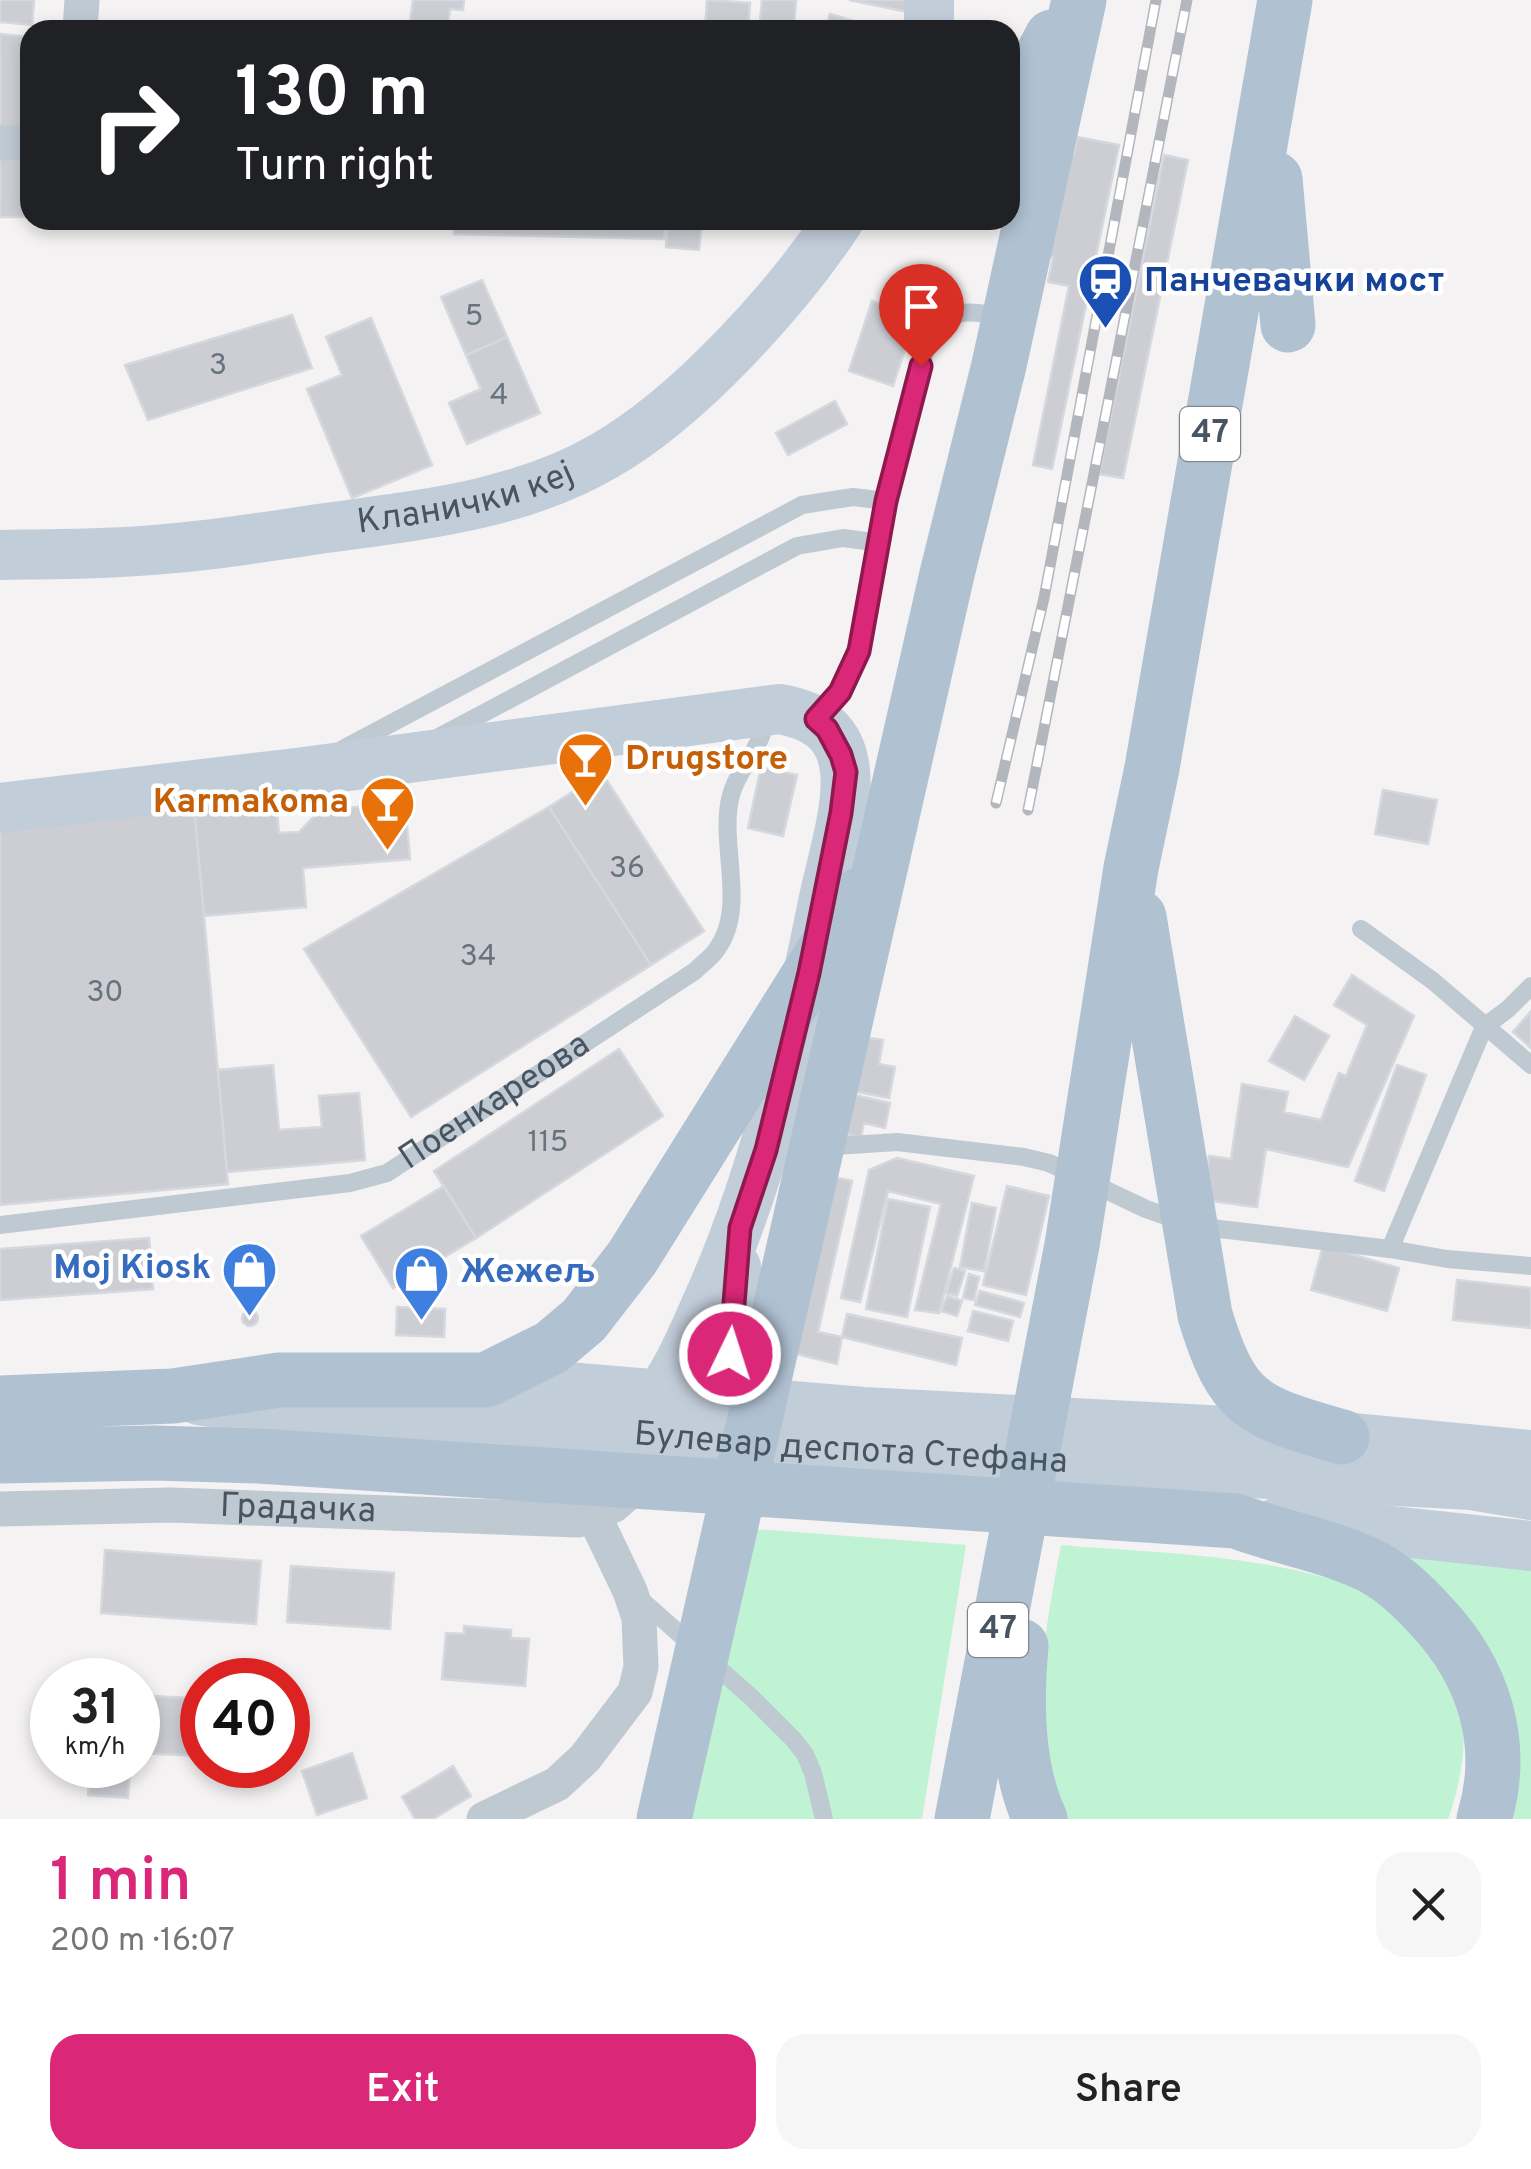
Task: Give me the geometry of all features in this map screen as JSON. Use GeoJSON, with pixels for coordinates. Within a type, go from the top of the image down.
{"type":"FeatureCollection","features":[{"type":"Feature","properties":{"kind":"main road"},"geometry":{"type":"LineString","coordinates":[[1020,98],[1076,0]]}},
{"type":"Feature","properties":{"kind":"main road"},"geometry":{"type":"LineString","coordinates":[[668,1798],[946,574],[999,364],[1076,0]]}},
{"type":"Feature","properties":{"kind":"main road","name":"47"},"geometry":{"type":"LineString","coordinates":[[964,1807],[1072,1245],[1131,868],[1286,0]]}},
{"type":"Feature","properties":{"kind":"main road"},"geometry":{"type":"LineString","coordinates":[[1270,86],[1288,325]]}},
{"type":"Feature","properties":{"kind":"main road","name":"Кланички кеј"},"geometry":{"type":"LineString","coordinates":[[0,555],[176,548],[451,509],[524,493],[604,456],[668,411],[748,333],[824,230]]}},
{"type":"Feature","properties":{"kind":"main road"},"geometry":{"type":"LineString","coordinates":[[0,808],[779,709],[816,719],[827,729],[846,772],[782,1150],[740,1228],[678,1370],[661,1394]]}},
{"type":"Feature","properties":{"kind":"main road"},"geometry":{"type":"LineString","coordinates":[[486,1380],[552,1347],[584,1320],[632,1258],[882,859]]}},
{"type":"Feature","properties":{"kind":"main road"},"geometry":{"type":"LineString","coordinates":[[1131,868],[1210,1330],[1228,1377],[1253,1405],[1294,1423],[1342,1436]]}},
{"type":"Feature","properties":{"kind":"main road"},"geometry":{"type":"LineString","coordinates":[[733,1401],[730,1354],[740,1228]]}},
{"type":"Feature","properties":{"kind":"main road","name":"Булевар деспота Стефана"},"geometry":{"type":"LineString","coordinates":[[0,1404],[173,1396],[279,1380],[486,1380],[862,1412],[1342,1436],[1531,1455]]}},
{"type":"Feature","properties":{"kind":"main road","name":"Булевар деспота Стефана"},"geometry":{"type":"LineString","coordinates":[[173,1396],[279,1413],[588,1431],[772,1447],[1471,1485],[1531,1495]]}},
{"type":"Feature","properties":{"kind":"main road"},"geometry":{"type":"LineString","coordinates":[[0,1456],[259,1456],[1346,1526],[1531,1546]]}},
{"type":"Feature","properties":{"kind":"main road"},"geometry":{"type":"LineString","coordinates":[[1029,1464],[1030,1550],[1018,1710],[1022,1750],[1036,1805]]}},
{"type":"Feature","properties":{"kind":"main road"},"geometry":{"type":"LineString","coordinates":[[1236,1521],[1325,1548],[1378,1570],[1404,1588],[1450,1635],[1481,1688],[1488,1712],[1492,1779],[1484,1819]]}},
{"type":"Feature","properties":{"kind":"street"},"geometry":{"type":"LineString","coordinates":[[484,1819],[557,1784],[585,1758],[635,1692],[642,1640],[630,1590],[594,1516],[614,1505],[642,1480]]}},
{"type":"Feature","properties":{"kind":"street","name":"Градачка"},"geometry":{"type":"LineString","coordinates":[[0,1509],[171,1506],[465,1514],[544,1520],[594,1516]]}},
{"type":"Feature","properties":{"kind":"lane"},"geometry":{"type":"LineString","coordinates":[[1020,356],[1035,285]]}},
{"type":"Feature","properties":{"kind":"lane"},"geometry":{"type":"LineString","coordinates":[[816,719],[840,692],[859,651],[886,501],[928,340],[940,320],[955,313],[979,312],[1026,322]]}},
{"type":"Feature","properties":{"kind":"lane"},"geometry":{"type":"LineString","coordinates":[[296,773],[802,505],[852,497],[886,501]]}},
{"type":"Feature","properties":{"kind":"lane"},"geometry":{"type":"LineString","coordinates":[[394,760],[797,546],[842,538],[881,543]]}},
{"type":"Feature","properties":{"kind":"lane","name":"Поенкареова"},"geometry":{"type":"LineString","coordinates":[[0,1225],[350,1184],[387,1173],[695,972],[718,948],[730,918],[728,811],[732,792],[763,732],[765,711]]}},
{"type":"Feature","properties":{"kind":"lane"},"geometry":{"type":"LineString","coordinates":[[1361,929],[1433,980],[1531,1065]]}},
{"type":"Feature","properties":{"kind":"lane"},"geometry":{"type":"LineString","coordinates":[[1390,1249],[1484,1026],[1531,986]]}},
{"type":"Feature","properties":{"kind":"lane"},"geometry":{"type":"LineString","coordinates":[[782,1150],[897,1142],[1024,1157],[1049,1162],[1146,1209],[1194,1226],[1531,1266]]}},
{"type":"Feature","properties":{"kind":"lane"},"geometry":{"type":"LineString","coordinates":[[630,1590],[793,1739],[814,1772],[824,1819]]}},
{"type":"Feature","properties":{"kind":"green space"},"geometry":{"type":"Polygon","coordinates":[[[728,1527],[966,1545],[922,1819],[666,1819],[728,1527]]]}},
{"type":"Feature","properties":{"kind":"green space"},"geometry":{"type":"Polygon","coordinates":[[[1061,1545],[1245,1561],[1341,1582],[1380,1599],[1412,1626],[1460,1705],[1463,1755],[1448,1819],[1067,1819],[1054,1784],[1042,1717],[1044,1649],[1061,1545]]]}},
{"type":"Feature","properties":{"kind":"green space"},"geometry":{"type":"Polygon","coordinates":[[[1393,1552],[1531,1568],[1531,1819],[1496,1819],[1505,1777],[1393,1552]]]}},
{"type":"Feature","properties":{"kind":"building"},"geometry":{"type":"Polygon","coordinates":[[[0,0],[34,0],[32,20],[20,20],[20,24],[0,22],[0,0]]]}},
{"type":"Feature","properties":{"kind":"building"},"geometry":{"type":"Polygon","coordinates":[[[413,0],[464,0],[463,10],[450,9],[448,20],[410,20],[413,0]]]}},
{"type":"Feature","properties":{"kind":"building"},"geometry":{"type":"Polygon","coordinates":[[[707,0],[750,3],[749,20],[706,20],[707,0]]]}},
{"type":"Feature","properties":{"kind":"building"},"geometry":{"type":"Polygon","coordinates":[[[762,0],[796,0],[794,20],[760,20],[762,0]]]}},
{"type":"Feature","properties":{"kind":"building"},"geometry":{"type":"Polygon","coordinates":[[[849,0],[910,0],[908,12],[849,0]]]}},
{"type":"Feature","properties":{"kind":"building"},"geometry":{"type":"Polygon","coordinates":[[[830,14],[850,20],[828,20],[830,14]]]}},
{"type":"Feature","properties":{"kind":"building"},"geometry":{"type":"Polygon","coordinates":[[[0,34],[20,36],[20,134],[0,132],[0,34]]]}},
{"type":"Feature","properties":{"kind":"building"},"geometry":{"type":"Polygon","coordinates":[[[1077,137],[1119,145],[1052,469],[1033,465],[1069,286],[1048,282],[1053,257],[1040,254],[1062,151],[1074,154],[1077,137]]]}},
{"type":"Feature","properties":{"kind":"building"},"geometry":{"type":"Polygon","coordinates":[[[1164,155],[1188,160],[1123,478],[1099,474],[1164,155]]]}},
{"type":"Feature","properties":{"kind":"building"},"geometry":{"type":"Polygon","coordinates":[[[0,157],[20,157],[20,217],[0,217],[0,157]]]}},
{"type":"Feature","properties":{"kind":"building"},"geometry":{"type":"Polygon","coordinates":[[[454,230],[664,230],[664,239],[454,234],[454,230]]]}},
{"type":"Feature","properties":{"kind":"building"},"geometry":{"type":"Polygon","coordinates":[[[667,230],[701,230],[699,250],[666,247],[667,230]]]}},
{"type":"Feature","properties":{"kind":"building"},"geometry":{"type":"Polygon","coordinates":[[[482,280],[507,337],[466,355],[441,297],[482,280]]]}},
{"type":"Feature","properties":{"kind":"building"},"geometry":{"type":"Polygon","coordinates":[[[872,301],[916,316],[893,386],[849,371],[872,301]]]}},
{"type":"Feature","properties":{"kind":"building"},"geometry":{"type":"Polygon","coordinates":[[[292,315],[312,368],[148,420],[125,365],[292,315]]]}},
{"type":"Feature","properties":{"kind":"building"},"geometry":{"type":"Polygon","coordinates":[[[371,318],[432,465],[352,498],[307,389],[342,375],[326,337],[371,318]]]}},
{"type":"Feature","properties":{"kind":"building"},"geometry":{"type":"Polygon","coordinates":[[[507,337],[540,413],[467,444],[449,403],[481,389],[466,355],[507,337]]]}},
{"type":"Feature","properties":{"kind":"building"},"geometry":{"type":"Polygon","coordinates":[[[835,401],[847,424],[788,455],[776,433],[835,401]]]}},
{"type":"Feature","properties":{"kind":"building"},"geometry":{"type":"Polygon","coordinates":[[[761,767],[797,775],[783,836],[748,828],[761,767]]]}},
{"type":"Feature","properties":{"kind":"building"},"geometry":{"type":"Polygon","coordinates":[[[602,773],[704,931],[651,965],[549,807],[602,773]]]}},
{"type":"Feature","properties":{"kind":"building"},"geometry":{"type":"Polygon","coordinates":[[[1383,790],[1437,800],[1428,844],[1375,834],[1383,790]]]}},
{"type":"Feature","properties":{"kind":"building"},"geometry":{"type":"Polygon","coordinates":[[[276,799],[279,833],[299,832],[320,810],[405,803],[410,859],[303,868],[306,907],[204,916],[194,806],[276,799]]]}},
{"type":"Feature","properties":{"kind":"building"},"geometry":{"type":"Polygon","coordinates":[[[194,806],[228,1184],[0,1205],[0,823],[194,806]]]}},
{"type":"Feature","properties":{"kind":"building"},"geometry":{"type":"Polygon","coordinates":[[[549,807],[651,965],[411,1117],[304,949],[549,807]]]}},
{"type":"Feature","properties":{"kind":"building"},"geometry":{"type":"Polygon","coordinates":[[[1352,975],[1414,1016],[1348,1167],[1266,1149],[1257,1207],[1204,1200],[1209,1156],[1231,1159],[1242,1084],[1288,1092],[1284,1112],[1321,1120],[1339,1073],[1346,1076],[1367,1025],[1334,1005],[1352,975]]]}},
{"type":"Feature","properties":{"kind":"building"},"geometry":{"type":"Polygon","coordinates":[[[1531,1011],[1531,1048],[1513,1032],[1531,1011]]]}},
{"type":"Feature","properties":{"kind":"building"},"geometry":{"type":"Polygon","coordinates":[[[1295,1016],[1329,1036],[1304,1080],[1269,1061],[1295,1016]]]}},
{"type":"Feature","properties":{"kind":"building"},"geometry":{"type":"Polygon","coordinates":[[[863,1037],[883,1040],[879,1064],[895,1067],[889,1098],[853,1091],[863,1037]]]}},
{"type":"Feature","properties":{"kind":"building"},"geometry":{"type":"Polygon","coordinates":[[[619,1049],[663,1116],[476,1238],[434,1171],[619,1049]]]}},
{"type":"Feature","properties":{"kind":"building"},"geometry":{"type":"Polygon","coordinates":[[[273,1065],[279,1130],[322,1127],[319,1096],[359,1093],[365,1160],[227,1172],[218,1070],[273,1065]]]}},
{"type":"Feature","properties":{"kind":"building"},"geometry":{"type":"Polygon","coordinates":[[[1397,1065],[1426,1075],[1384,1191],[1355,1181],[1397,1065]]]}},
{"type":"Feature","properties":{"kind":"building"},"geometry":{"type":"Polygon","coordinates":[[[850,1094],[890,1103],[885,1128],[864,1123],[861,1137],[841,1133],[850,1094]]]}},
{"type":"Feature","properties":{"kind":"building"},"geometry":{"type":"Polygon","coordinates":[[[897,1158],[974,1176],[939,1313],[915,1310],[941,1204],[888,1191],[860,1302],[841,1298],[869,1170],[897,1158]]]}},
{"type":"Feature","properties":{"kind":"building"},"geometry":{"type":"Polygon","coordinates":[[[833,1177],[852,1181],[818,1332],[842,1337],[837,1364],[793,1353],[833,1177]]]}},
{"type":"Feature","properties":{"kind":"building"},"geometry":{"type":"Polygon","coordinates":[[[444,1186],[476,1238],[393,1288],[361,1236],[444,1186]]]}},
{"type":"Feature","properties":{"kind":"building"},"geometry":{"type":"Polygon","coordinates":[[[1007,1186],[1049,1196],[1026,1295],[983,1285],[1007,1186]]]}},
{"type":"Feature","properties":{"kind":"building"},"geometry":{"type":"Polygon","coordinates":[[[888,1199],[930,1207],[907,1317],[866,1309],[888,1199]]]}},
{"type":"Feature","properties":{"kind":"building"},"geometry":{"type":"Polygon","coordinates":[[[972,1203],[996,1208],[984,1271],[960,1267],[972,1203]]]}},
{"type":"Feature","properties":{"kind":"building"},"geometry":{"type":"Polygon","coordinates":[[[149,1238],[153,1289],[0,1300],[0,1249],[149,1238]]]}},
{"type":"Feature","properties":{"kind":"building"},"geometry":{"type":"Polygon","coordinates":[[[1323,1246],[1399,1268],[1387,1311],[1311,1290],[1323,1246]]]}},
{"type":"Feature","properties":{"kind":"building"},"geometry":{"type":"Polygon","coordinates":[[[954,1268],[965,1271],[957,1296],[946,1293],[954,1268]]]}},
{"type":"Feature","properties":{"kind":"building"},"geometry":{"type":"Polygon","coordinates":[[[969,1274],[979,1277],[974,1300],[963,1298],[969,1274]]]}},
{"type":"Feature","properties":{"kind":"building"},"geometry":{"type":"Polygon","coordinates":[[[1457,1280],[1531,1288],[1531,1328],[1453,1320],[1457,1280]]]}},
{"type":"Feature","properties":{"kind":"building"},"geometry":{"type":"Polygon","coordinates":[[[980,1291],[1024,1303],[1020,1317],[975,1305],[980,1291]]]}},
{"type":"Feature","properties":{"kind":"building"},"geometry":{"type":"Polygon","coordinates":[[[947,1296],[962,1301],[957,1316],[941,1311],[947,1296]]]}},
{"type":"Feature","properties":{"kind":"building","name":"Жежељ"},"geometry":{"type":"Polygon","coordinates":[[[397,1307],[445,1309],[444,1337],[396,1335],[397,1307]]]}},
{"type":"Feature","properties":{"kind":"building","name":"Moj Kiosk"},"geometry":{"type":"Polygon","coordinates":[[[250,1310],[258,1318],[250,1326],[242,1318],[250,1310]]]}},
{"type":"Feature","properties":{"kind":"building"},"geometry":{"type":"Polygon","coordinates":[[[973,1311],[1013,1321],[1008,1341],[968,1331],[973,1311]]]}},
{"type":"Feature","properties":{"kind":"building"},"geometry":{"type":"Polygon","coordinates":[[[847,1314],[962,1338],[956,1365],[842,1337],[847,1314]]]}},
{"type":"Feature","properties":{"kind":"building"},"geometry":{"type":"Polygon","coordinates":[[[105,1550],[261,1561],[256,1624],[101,1613],[105,1550]]]}},
{"type":"Feature","properties":{"kind":"building"},"geometry":{"type":"Polygon","coordinates":[[[291,1566],[394,1573],[390,1629],[287,1622],[291,1566]]]}},
{"type":"Feature","properties":{"kind":"building"},"geometry":{"type":"Polygon","coordinates":[[[464,1626],[511,1630],[511,1638],[529,1639],[525,1686],[442,1679],[446,1633],[464,1634],[464,1626]]]}},
{"type":"Feature","properties":{"kind":"building"},"geometry":{"type":"Polygon","coordinates":[[[160,1696],[180,1698],[180,1755],[160,1754],[160,1696]]]}},
{"type":"Feature","properties":{"kind":"building"},"geometry":{"type":"Polygon","coordinates":[[[352,1753],[367,1798],[317,1815],[308,1788],[310,1768],[352,1753]]]}},
{"type":"Feature","properties":{"kind":"building"},"geometry":{"type":"Polygon","coordinates":[[[453,1766],[471,1796],[433,1819],[415,1819],[402,1797],[453,1766]]]}},
{"type":"Feature","properties":{"kind":"building"},"geometry":{"type":"Polygon","coordinates":[[[89,1788],[129,1788],[128,1798],[88,1795],[89,1788]]]}},
{"type":"Feature","properties":{"kind":"railway"},"geometry":{"type":"LineString","coordinates":[[996,803],[1044,598],[1156,0]]}},
{"type":"Feature","properties":{"kind":"railway"},"geometry":{"type":"LineString","coordinates":[[1028,810],[1187,0]]}},
{"type":"Feature","properties":{"kind":"place","name":"Панчевачки мост"},"geometry":{"type":"Point","coordinates":[1105,331]}},
{"type":"Feature","properties":{"kind":"place","name":"Drugstore"},"geometry":{"type":"Point","coordinates":[586,809]}},
{"type":"Feature","properties":{"kind":"place","name":"Karmakoma"},"geometry":{"type":"Point","coordinates":[388,852]}},
{"type":"Feature","properties":{"kind":"place","name":"Moj Kiosk"},"geometry":{"type":"Point","coordinates":[250,1318]}},
{"type":"Feature","properties":{"kind":"place","name":"Жежељ"},"geometry":{"type":"Point","coordinates":[421,1322]}},
{"type":"Feature","properties":{"kind":"route"},"geometry":{"type":"LineString","coordinates":[[730,1354],[740,1228],[766,1150],[809,973],[841,813],[846,772],[827,729],[816,719],[840,692],[859,651],[886,501],[921,366]]}}]}
